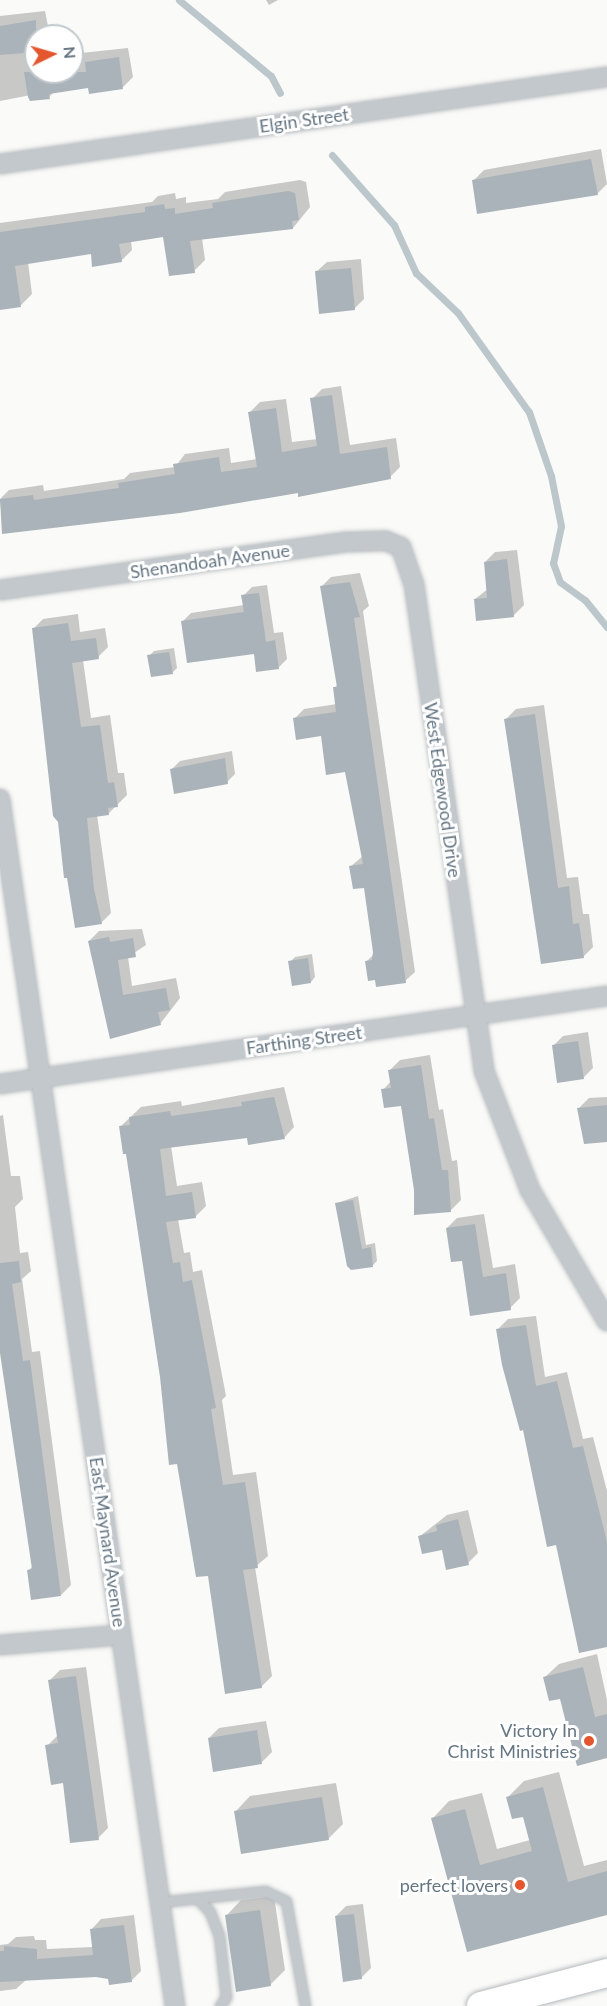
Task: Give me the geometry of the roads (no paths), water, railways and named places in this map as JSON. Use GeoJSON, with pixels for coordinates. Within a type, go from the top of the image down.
{"type":"FeatureCollection","features":[{"type":"Feature","properties":{"kind":"main road"},"geometry":{"type":"LineString","coordinates":[[481,2006],[534,1999],[607,1973]]}},
{"type":"Feature","properties":{"kind":"street","name":"Elgin Street"},"geometry":{"type":"LineString","coordinates":[[0,164],[607,77]]}},
{"type":"Feature","properties":{"kind":"street","name":"Shenandoah Avenue"},"geometry":{"type":"LineString","coordinates":[[0,590],[348,542],[386,541],[401,548],[409,564]]}},
{"type":"Feature","properties":{"kind":"street","name":"West Edgewood Drive"},"geometry":{"type":"LineString","coordinates":[[409,564],[484,1071],[530,1190],[607,1321]]}},
{"type":"Feature","properties":{"kind":"street","name":"East Maynard Avenue"},"geometry":{"type":"LineString","coordinates":[[0,799],[176,2006]]}},
{"type":"Feature","properties":{"kind":"street","name":"Farthing Street"},"geometry":{"type":"LineString","coordinates":[[0,1084],[607,996]]}},
{"type":"Feature","properties":{"kind":"street"},"geometry":{"type":"LineString","coordinates":[[0,1645],[122,1635]]}},
{"type":"Feature","properties":{"kind":"lane"},"geometry":{"type":"LineString","coordinates":[[160,1902],[265,1891],[286,1901],[305,2006]]}},
{"type":"Feature","properties":{"kind":"lane"},"geometry":{"type":"LineString","coordinates":[[197,1898],[210,1912],[219,1935],[226,1997],[220,2006]]}},
{"type":"Feature","properties":{"kind":"waterway"},"geometry":{"type":"LineString","coordinates":[[179,0],[271,76],[280,93]]}},
{"type":"Feature","properties":{"kind":"waterway"},"geometry":{"type":"LineString","coordinates":[[332,155],[394,225],[416,273],[458,313],[529,412],[551,476],[561,526],[553,563],[560,582],[585,600],[607,627]]}},
{"type":"Feature","properties":{"kind":"place","name":"Victory In Christ Ministries"},"geometry":{"type":"Point","coordinates":[589,1741]}},
{"type":"Feature","properties":{"kind":"place","name":"perfect lovers"},"geometry":{"type":"Point","coordinates":[520,1885]}}]}
